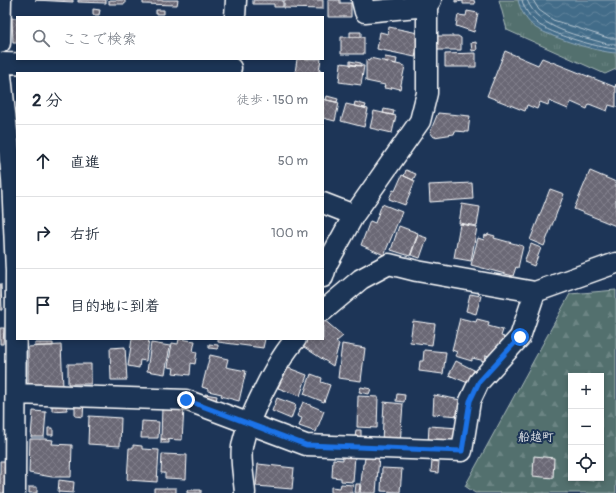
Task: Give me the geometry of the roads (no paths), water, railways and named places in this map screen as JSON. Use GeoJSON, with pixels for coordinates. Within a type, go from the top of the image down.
{"type":"FeatureCollection","features":[{"type":"Feature","properties":{"kind":"street"},"geometry":{"type":"LineString","coordinates":[[0,43],[1,0]]}},
{"type":"Feature","properties":{"kind":"street"},"geometry":{"type":"LineString","coordinates":[[235,16],[236,0]]}},
{"type":"Feature","properties":{"kind":"street"},"geometry":{"type":"LineString","coordinates":[[324,274],[354,215],[420,121],[427,93],[429,3],[365,12],[362,0]]}},
{"type":"Feature","properties":{"kind":"street"},"geometry":{"type":"LineString","coordinates":[[0,63],[231,66]]}},
{"type":"Feature","properties":{"kind":"street"},"geometry":{"type":"LineString","coordinates":[[0,66],[3,123],[14,178],[11,271],[10,407],[15,493]]}},
{"type":"Feature","properties":{"kind":"street"},"geometry":{"type":"LineString","coordinates":[[324,203],[354,215]]}},
{"type":"Feature","properties":{"kind":"street"},"geometry":{"type":"LineString","coordinates":[[324,298],[389,264],[417,271],[535,292],[616,263]]}},
{"type":"Feature","properties":{"kind":"street"},"geometry":{"type":"LineString","coordinates":[[10,407],[186,400],[248,425],[306,445],[462,451],[470,401],[479,382],[520,337],[535,292]]}},
{"type":"Feature","properties":{"kind":"street"},"geometry":{"type":"LineString","coordinates":[[245,493],[242,447],[248,425],[269,381],[295,340]]}},
{"type":"Feature","properties":{"kind":"water"},"geometry":{"type":"Polygon","coordinates":[[[518,0],[616,0],[616,53],[575,44],[536,28],[524,16],[518,0]]]}},
{"type":"Feature","properties":{"kind":"district","name":"船越町"},"geometry":{"type":"Point","coordinates":[536,437]}}]}
